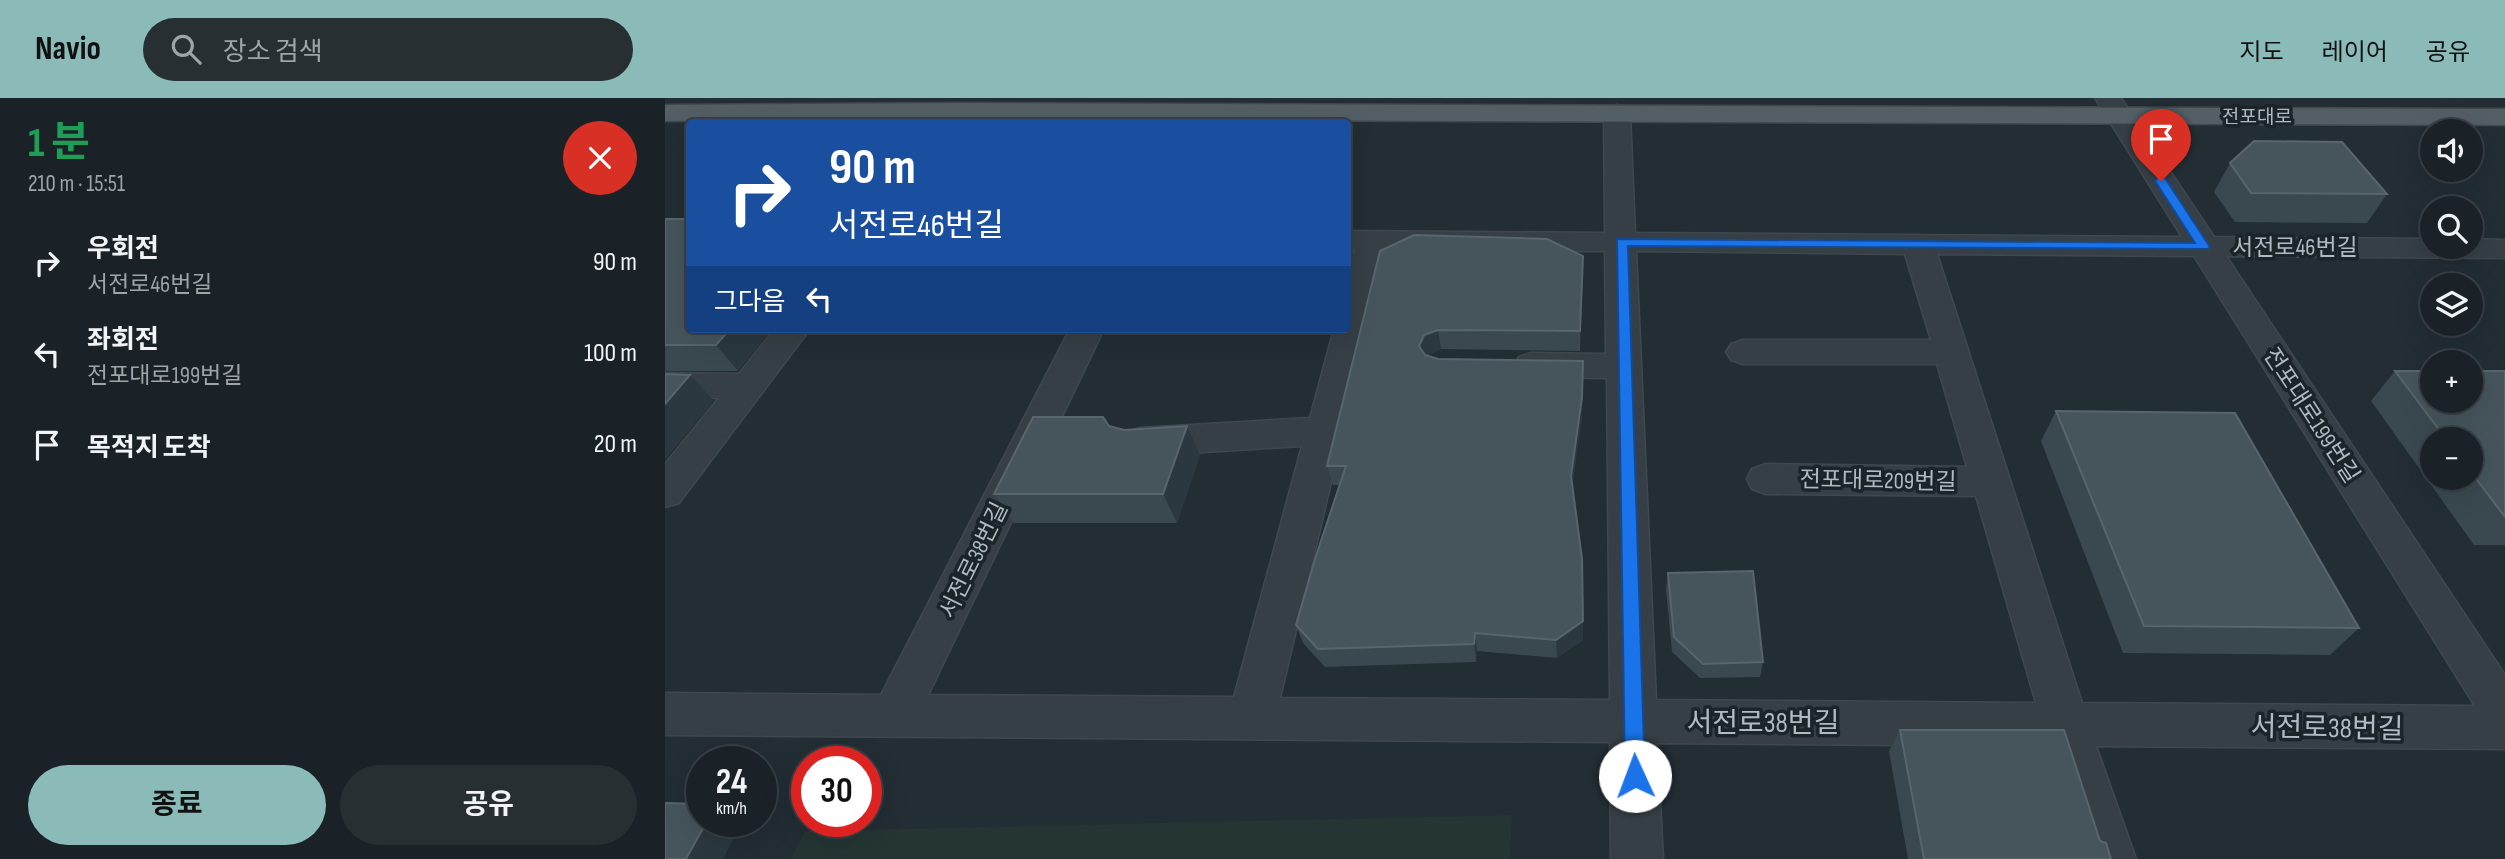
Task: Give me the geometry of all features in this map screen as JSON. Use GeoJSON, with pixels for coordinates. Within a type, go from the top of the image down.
{"type":"FeatureCollection","features":[{"type":"Feature","properties":{"kind":"main road","name":"전포대로"},"geometry":{"type":"LineString","coordinates":[[665,113],[959,117],[2113,107],[2505,117]]}},
{"type":"Feature","properties":{"kind":"street","name":"전포대로199번길"},"geometry":{"type":"LineString","coordinates":[[2113,107],[2505,714]]}},
{"type":"Feature","properties":{"kind":"street"},"geometry":{"type":"LineString","coordinates":[[1618,113],[1637,859]]}},
{"type":"Feature","properties":{"kind":"street"},"geometry":{"type":"LineString","coordinates":[[1351,288],[1360,240]]}},
{"type":"Feature","properties":{"kind":"street","name":"서전로46번길"},"geometry":{"type":"LineString","coordinates":[[1360,240],[2505,249]]}},
{"type":"Feature","properties":{"kind":"street"},"geometry":{"type":"LineString","coordinates":[[1918,244],[2065,724],[2110,859]]}},
{"type":"Feature","properties":{"kind":"street"},"geometry":{"type":"LineString","coordinates":[[665,492],[790,333]]}},
{"type":"Feature","properties":{"kind":"street","name":"서전로38번길"},"geometry":{"type":"LineString","coordinates":[[895,716],[1085,333]]}},
{"type":"Feature","properties":{"kind":"street"},"geometry":{"type":"LineString","coordinates":[[1252,718],[1324,431],[1342,333]]}},
{"type":"Feature","properties":{"kind":"street"},"geometry":{"type":"LineString","coordinates":[[1743,352],[1951,352]]}},
{"type":"Feature","properties":{"kind":"street"},"geometry":{"type":"LineString","coordinates":[[1493,364],[1624,366]]}},
{"type":"Feature","properties":{"kind":"street"},"geometry":{"type":"LineString","coordinates":[[665,385],[749,386]]}},
{"type":"Feature","properties":{"kind":"street"},"geometry":{"type":"LineString","coordinates":[[1138,443],[1324,431]]}},
{"type":"Feature","properties":{"kind":"street","name":"전포대로209번길"},"geometry":{"type":"LineString","coordinates":[[1766,479],[1990,482]]}},
{"type":"Feature","properties":{"kind":"street","name":"서전로38번길"},"geometry":{"type":"LineString","coordinates":[[665,714],[2505,728]]}},
{"type":"Feature","properties":{"kind":"shaded area"},"geometry":{"type":"Polygon","coordinates":[[[1512,815],[1510,859],[791,859],[802,837],[882,837],[882,829],[1512,815]]]}},
{"type":"Feature","properties":{"kind":"building"},"geometry":{"type":"Polygon","coordinates":[[[2254,141],[2342,142],[2387,194],[2251,193],[2230,163],[2254,141]]]}},
{"type":"Feature","properties":{"kind":"building"},"geometry":{"type":"Polygon","coordinates":[[[665,219],[686,219],[686,333],[726,333],[716,345],[665,345],[665,219]]]}},
{"type":"Feature","properties":{"kind":"building"},"geometry":{"type":"Polygon","coordinates":[[[1414,235],[1547,239],[1583,256],[1580,331],[1438,330],[1424,335],[1419,346],[1425,355],[1438,359],[1583,361],[1582,397],[1571,476],[1582,559],[1583,621],[1556,640],[1475,633],[1474,644],[1318,649],[1296,625],[1346,466],[1327,466],[1380,251],[1414,235]]]}},
{"type":"Feature","properties":{"kind":"building"},"geometry":{"type":"Polygon","coordinates":[[[2395,371],[2420,371],[2420,404],[2395,371]]]}},
{"type":"Feature","properties":{"kind":"building"},"geometry":{"type":"Polygon","coordinates":[[[2483,371],[2505,371],[2505,517],[2483,488],[2483,427],[2437,427],[2426,413],[2483,413],[2483,371]]]}},
{"type":"Feature","properties":{"kind":"building"},"geometry":{"type":"Polygon","coordinates":[[[665,374],[690,375],[665,404],[665,374]]]}},
{"type":"Feature","properties":{"kind":"building"},"geometry":{"type":"Polygon","coordinates":[[[2056,411],[2235,413],[2359,628],[2144,626],[2056,411]]]}},
{"type":"Feature","properties":{"kind":"building"},"geometry":{"type":"Polygon","coordinates":[[[1033,417],[1103,417],[1109,426],[1124,430],[1187,426],[1163,494],[994,494],[1033,417]]]}},
{"type":"Feature","properties":{"kind":"building"},"geometry":{"type":"Polygon","coordinates":[[[1753,571],[1763,662],[1703,664],[1674,637],[1668,573],[1753,571]]]}},
{"type":"Feature","properties":{"kind":"building"},"geometry":{"type":"Polygon","coordinates":[[[1900,730],[2064,730],[2100,841],[2106,843],[2111,859],[1924,859],[1900,730]]]}},
{"type":"Feature","properties":{"kind":"building"},"geometry":{"type":"Polygon","coordinates":[[[665,803],[686,804],[686,837],[698,837],[686,859],[665,859],[665,803]]]}},
{"type":"Feature","properties":{"kind":"route"},"geometry":{"type":"LineString","coordinates":[[1635,776],[1621,242],[2203,247],[2161,181]]}}]}
